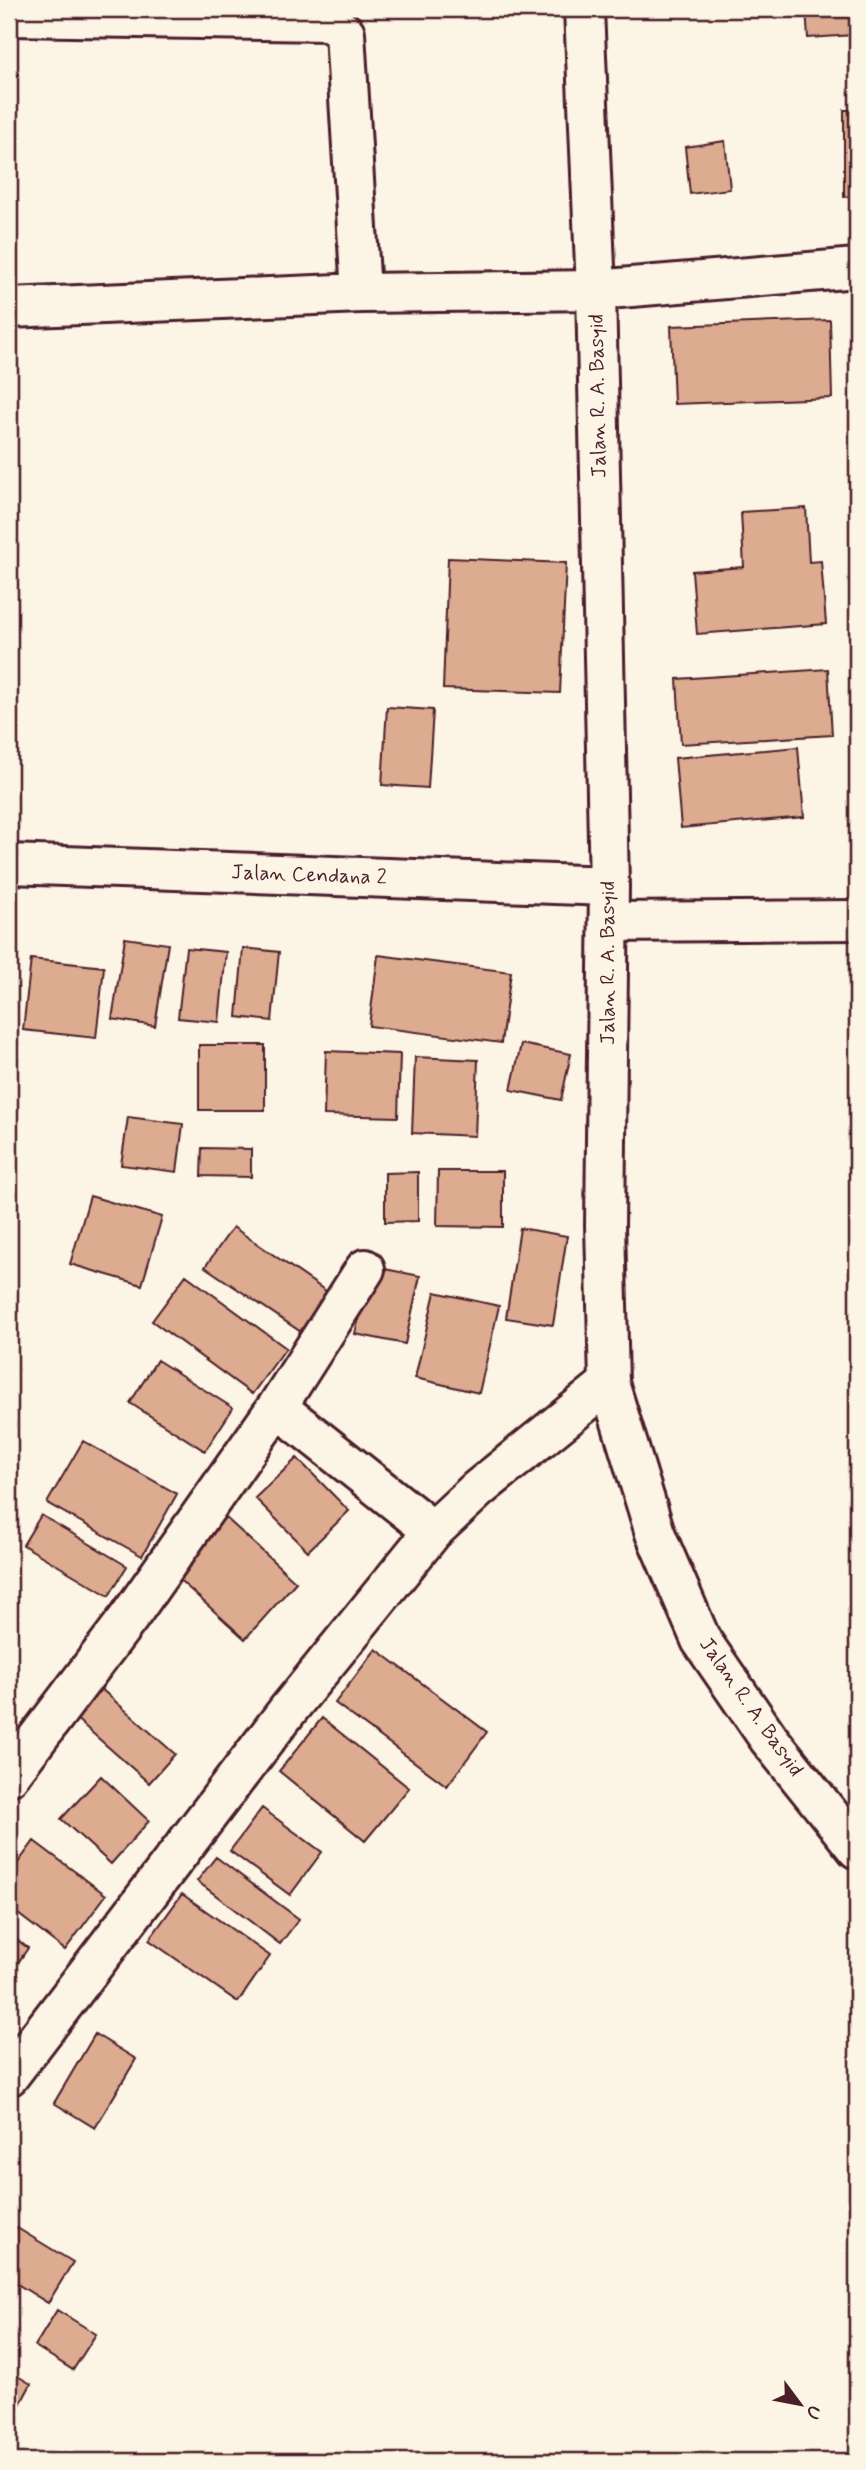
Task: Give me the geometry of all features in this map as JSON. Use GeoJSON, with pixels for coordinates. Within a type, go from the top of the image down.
{"type":"FeatureCollection","features":[{"type":"Feature","properties":{"kind":"street","name":"Jalan R. A. Basyid"},"geometry":{"type":"LineString","coordinates":[[584,9],[596,290],[609,904],[605,1225],[609,1384],[655,1533],[701,1640],[769,1738],[857,1849]]}},
{"type":"Feature","properties":{"kind":"street"},"geometry":{"type":"LineString","coordinates":[[9,16],[328,21],[345,33],[361,293]]}},
{"type":"Feature","properties":{"kind":"street"},"geometry":{"type":"LineString","coordinates":[[9,308],[361,293],[596,290],[857,268]]}},
{"type":"Feature","properties":{"kind":"street","name":"Jalan Cendana 2"},"geometry":{"type":"LineString","coordinates":[[9,864],[857,920]]}},
{"type":"Feature","properties":{"kind":"street"},"geometry":{"type":"LineString","coordinates":[[9,1776],[130,1616],[277,1406],[365,1269]]}},
{"type":"Feature","properties":{"kind":"street"},"geometry":{"type":"LineString","coordinates":[[9,2077],[288,1710],[433,1531],[478,1489],[609,1384]]}},
{"type":"Feature","properties":{"kind":"street"},"geometry":{"type":"LineString","coordinates":[[277,1406],[433,1531]]}},
{"type":"Feature","properties":{"kind":"building"},"geometry":{"type":"Polygon","coordinates":[[[806,9],[853,9],[854,35],[808,38],[806,9]]]}},
{"type":"Feature","properties":{"kind":"building"},"geometry":{"type":"Polygon","coordinates":[[[844,110],[857,110],[857,196],[844,197],[844,110]]]}},
{"type":"Feature","properties":{"kind":"building"},"geometry":{"type":"Polygon","coordinates":[[[725,141],[730,189],[690,194],[685,147],[725,141]]]}},
{"type":"Feature","properties":{"kind":"building"},"geometry":{"type":"Polygon","coordinates":[[[830,320],[832,398],[674,404],[671,326],[830,320]]]}},
{"type":"Feature","properties":{"kind":"building"},"geometry":{"type":"Polygon","coordinates":[[[806,508],[809,562],[821,561],[826,624],[697,634],[692,571],[744,567],[741,512],[806,508]]]}},
{"type":"Feature","properties":{"kind":"building"},"geometry":{"type":"Polygon","coordinates":[[[448,558],[566,563],[560,693],[443,689],[448,558]]]}},
{"type":"Feature","properties":{"kind":"building"},"geometry":{"type":"Polygon","coordinates":[[[828,669],[832,735],[681,744],[677,679],[828,669]]]}},
{"type":"Feature","properties":{"kind":"building"},"geometry":{"type":"Polygon","coordinates":[[[387,707],[433,710],[428,788],[382,785],[387,707]]]}},
{"type":"Feature","properties":{"kind":"building"},"geometry":{"type":"Polygon","coordinates":[[[798,747],[804,817],[681,828],[675,758],[798,747]]]}},
{"type":"Feature","properties":{"kind":"building"},"geometry":{"type":"Polygon","coordinates":[[[125,938],[168,944],[155,1026],[112,1019],[125,938]]]}},
{"type":"Feature","properties":{"kind":"building"},"geometry":{"type":"Polygon","coordinates":[[[186,948],[226,952],[219,1022],[178,1018],[186,948]]]}},
{"type":"Feature","properties":{"kind":"building"},"geometry":{"type":"Polygon","coordinates":[[[243,948],[279,952],[272,1021],[237,1017],[243,948]]]}},
{"type":"Feature","properties":{"kind":"building"},"geometry":{"type":"Polygon","coordinates":[[[378,955],[511,972],[501,1043],[369,1026],[378,955]]]}},
{"type":"Feature","properties":{"kind":"building"},"geometry":{"type":"Polygon","coordinates":[[[31,959],[104,967],[96,1038],[23,1030],[31,959]]]}},
{"type":"Feature","properties":{"kind":"building"},"geometry":{"type":"Polygon","coordinates":[[[521,1044],[571,1054],[561,1100],[511,1090],[521,1044]]]}},
{"type":"Feature","properties":{"kind":"building"},"geometry":{"type":"Polygon","coordinates":[[[199,1045],[265,1045],[265,1110],[199,1110],[199,1045]]]}},
{"type":"Feature","properties":{"kind":"building"},"geometry":{"type":"Polygon","coordinates":[[[326,1051],[400,1054],[398,1117],[324,1115],[326,1051]]]}},
{"type":"Feature","properties":{"kind":"building"},"geometry":{"type":"Polygon","coordinates":[[[415,1057],[478,1060],[475,1136],[412,1133],[415,1057]]]}},
{"type":"Feature","properties":{"kind":"building"},"geometry":{"type":"Polygon","coordinates":[[[128,1117],[183,1124],[177,1172],[121,1165],[128,1117]]]}},
{"type":"Feature","properties":{"kind":"building"},"geometry":{"type":"Polygon","coordinates":[[[202,1148],[251,1149],[251,1177],[201,1176],[202,1148]]]}},
{"type":"Feature","properties":{"kind":"building"},"geometry":{"type":"Polygon","coordinates":[[[438,1171],[503,1171],[503,1227],[437,1226],[438,1171]]]}},
{"type":"Feature","properties":{"kind":"building"},"geometry":{"type":"Polygon","coordinates":[[[418,1172],[418,1221],[385,1222],[385,1173],[418,1172]]]}},
{"type":"Feature","properties":{"kind":"building"},"geometry":{"type":"Polygon","coordinates":[[[90,1196],[162,1217],[142,1285],[70,1264],[90,1196]]]}},
{"type":"Feature","properties":{"kind":"building"},"geometry":{"type":"Polygon","coordinates":[[[233,1227],[336,1298],[310,1338],[205,1267],[233,1227]]]}},
{"type":"Feature","properties":{"kind":"building"},"geometry":{"type":"Polygon","coordinates":[[[520,1228],[567,1236],[553,1325],[506,1318],[520,1228]]]}},
{"type":"Feature","properties":{"kind":"building"},"geometry":{"type":"Polygon","coordinates":[[[370,1266],[420,1276],[405,1344],[355,1334],[370,1266]]]}},
{"type":"Feature","properties":{"kind":"building"},"geometry":{"type":"Polygon","coordinates":[[[186,1275],[286,1348],[252,1394],[152,1321],[186,1275]]]}},
{"type":"Feature","properties":{"kind":"building"},"geometry":{"type":"Polygon","coordinates":[[[435,1292],[499,1306],[479,1393],[415,1378],[435,1292]]]}},
{"type":"Feature","properties":{"kind":"building"},"geometry":{"type":"Polygon","coordinates":[[[157,1360],[233,1408],[205,1451],[130,1403],[157,1360]]]}},
{"type":"Feature","properties":{"kind":"building"},"geometry":{"type":"Polygon","coordinates":[[[83,1441],[177,1494],[142,1556],[47,1503],[83,1441]]]}},
{"type":"Feature","properties":{"kind":"building"},"geometry":{"type":"Polygon","coordinates":[[[297,1458],[349,1511],[308,1551],[255,1498],[297,1458]]]}},
{"type":"Feature","properties":{"kind":"building"},"geometry":{"type":"Polygon","coordinates":[[[41,1515],[127,1566],[109,1596],[23,1545],[41,1515]]]}},
{"type":"Feature","properties":{"kind":"building"},"geometry":{"type":"Polygon","coordinates":[[[225,1517],[296,1582],[245,1639],[173,1574],[225,1517]]]}},
{"type":"Feature","properties":{"kind":"building"},"geometry":{"type":"Polygon","coordinates":[[[376,1649],[487,1732],[447,1786],[335,1703],[376,1649]]]}},
{"type":"Feature","properties":{"kind":"building"},"geometry":{"type":"Polygon","coordinates":[[[99,1687],[175,1754],[149,1783],[73,1716],[99,1687]]]}},
{"type":"Feature","properties":{"kind":"building"},"geometry":{"type":"Polygon","coordinates":[[[322,1718],[409,1788],[365,1841],[279,1771],[322,1718]]]}},
{"type":"Feature","properties":{"kind":"building"},"geometry":{"type":"Polygon","coordinates":[[[101,1776],[149,1821],[111,1864],[61,1819],[101,1776]]]}},
{"type":"Feature","properties":{"kind":"building"},"geometry":{"type":"Polygon","coordinates":[[[262,1808],[322,1852],[290,1895],[230,1851],[262,1808]]]}},
{"type":"Feature","properties":{"kind":"building"},"geometry":{"type":"Polygon","coordinates":[[[34,1841],[106,1895],[65,1950],[9,1907],[9,1875],[34,1841]]]}},
{"type":"Feature","properties":{"kind":"building"},"geometry":{"type":"Polygon","coordinates":[[[216,1857],[299,1919],[280,1944],[197,1881],[216,1857]]]}},
{"type":"Feature","properties":{"kind":"building"},"geometry":{"type":"Polygon","coordinates":[[[182,1894],[270,1956],[238,2002],[149,1940],[182,1894]]]}},
{"type":"Feature","properties":{"kind":"building"},"geometry":{"type":"Polygon","coordinates":[[[9,1934],[28,1948],[9,1976],[9,1934]]]}},
{"type":"Feature","properties":{"kind":"building"},"geometry":{"type":"Polygon","coordinates":[[[95,2034],[136,2059],[95,2128],[54,2103],[95,2034]]]}},
{"type":"Feature","properties":{"kind":"building"},"geometry":{"type":"Polygon","coordinates":[[[9,2223],[73,2262],[48,2303],[9,2279],[9,2223]]]}},
{"type":"Feature","properties":{"kind":"building"},"geometry":{"type":"Polygon","coordinates":[[[57,2310],[96,2334],[73,2370],[35,2346],[57,2310]]]}},
{"type":"Feature","properties":{"kind":"building"},"geometry":{"type":"Polygon","coordinates":[[[9,2371],[31,2384],[10,2423],[9,2422],[9,2371]]]}}]}
